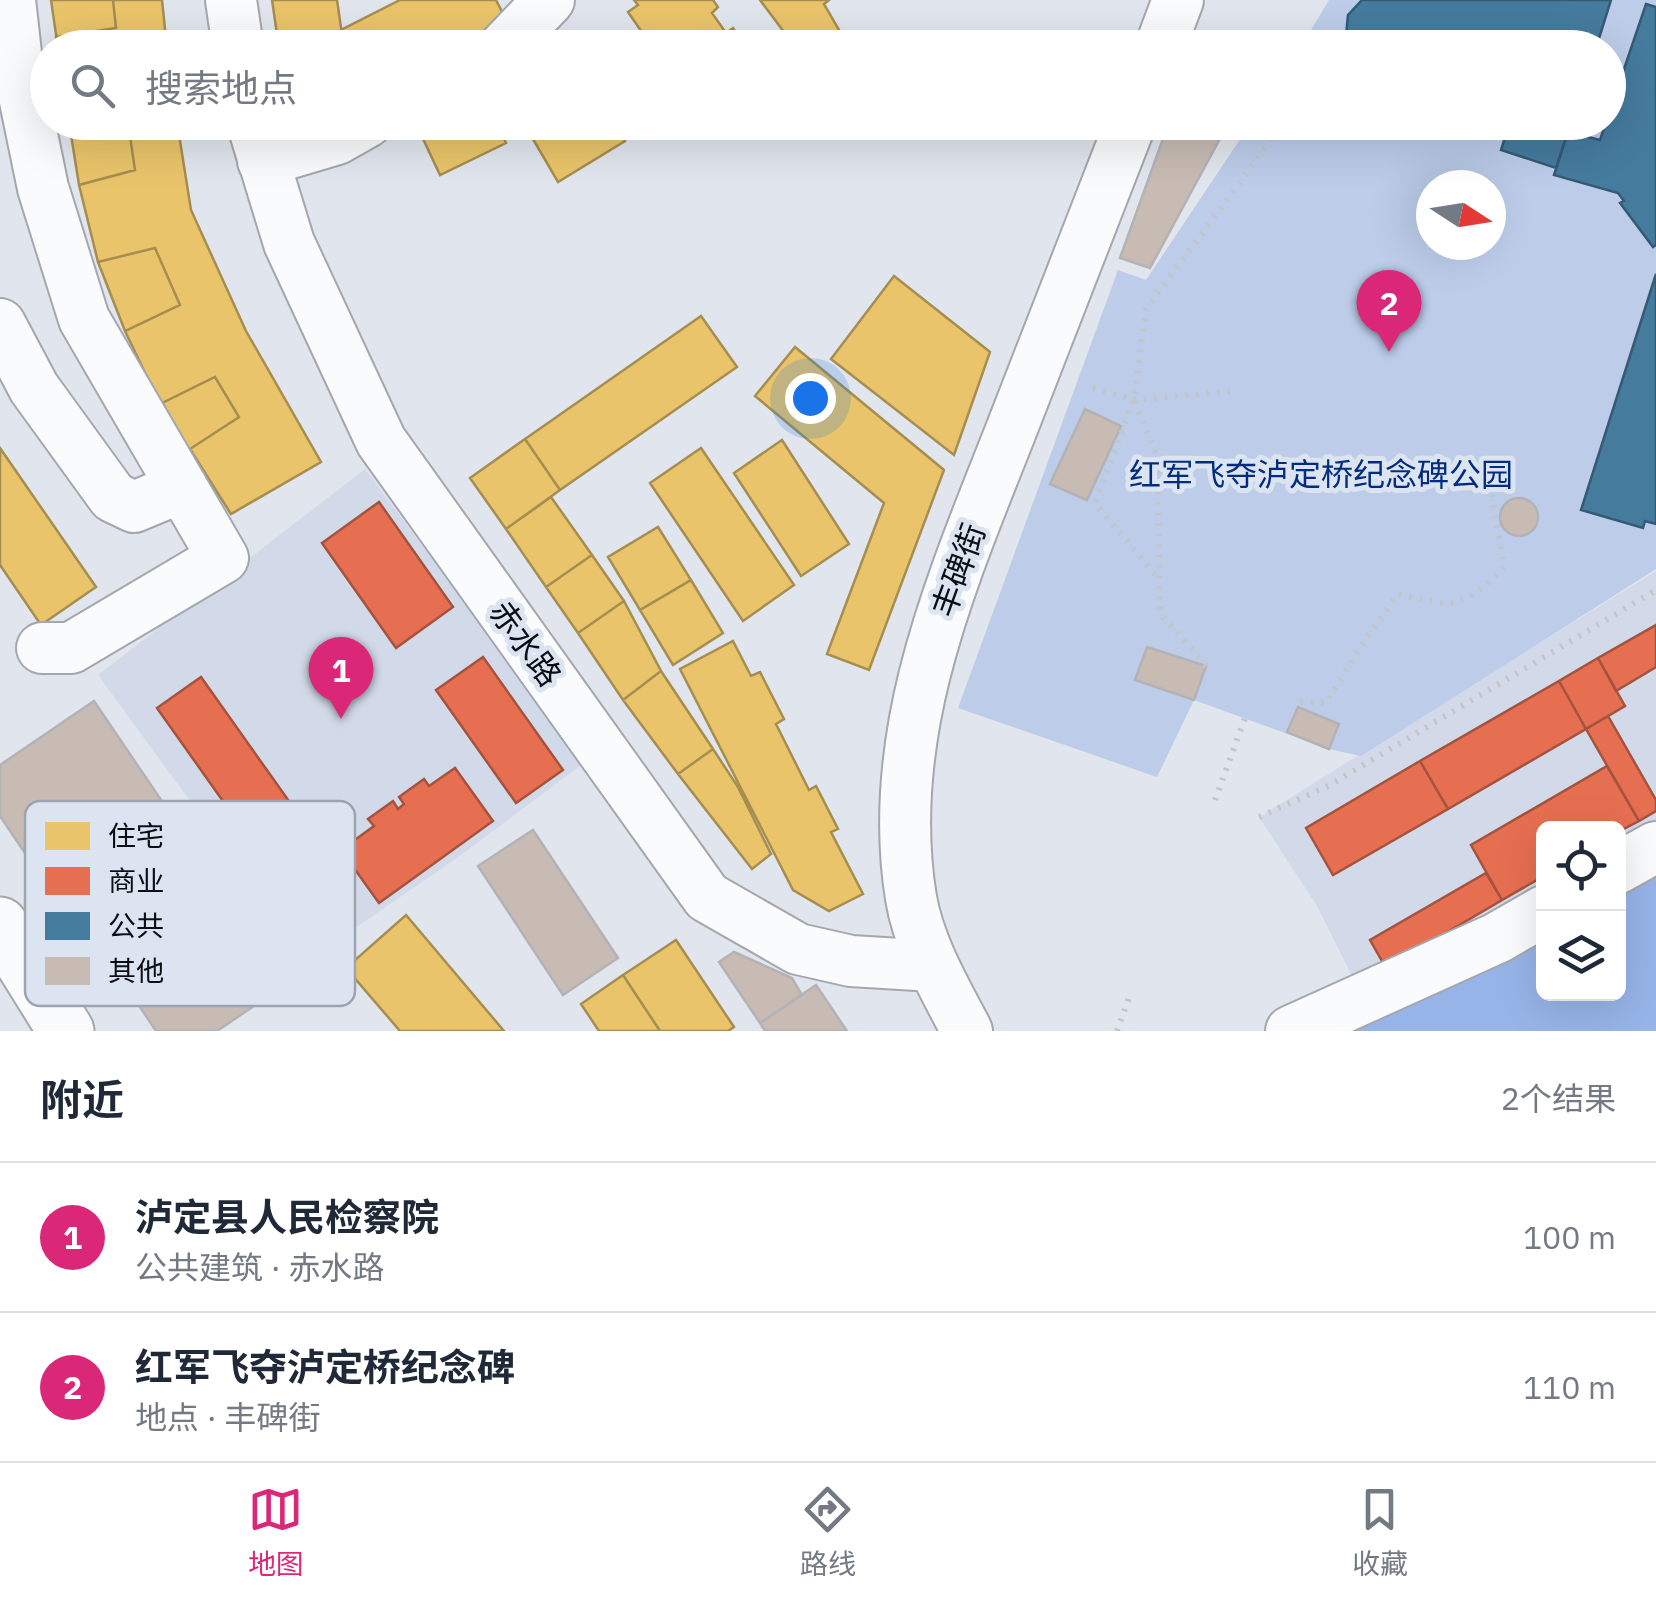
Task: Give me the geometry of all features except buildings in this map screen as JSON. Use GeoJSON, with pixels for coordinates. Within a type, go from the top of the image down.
{"type":"FeatureCollection","features":[{"type":"Feature","properties":{"kind":"main road"},"geometry":{"type":"LineString","coordinates":[[0,925],[25,965]]}},
{"type":"Feature","properties":{"kind":"main road"},"geometry":{"type":"LineString","coordinates":[[50,1006],[66,1031]]}},
{"type":"Feature","properties":{"kind":"street"},"geometry":{"type":"LineString","coordinates":[[10,0],[30,125]]}},
{"type":"Feature","properties":{"kind":"street"},"geometry":{"type":"LineString","coordinates":[[231,0],[235,30]]}},
{"type":"Feature","properties":{"kind":"street"},"geometry":{"type":"LineString","coordinates":[[520,30],[549,0]]}},
{"type":"Feature","properties":{"kind":"street"},"geometry":{"type":"LineString","coordinates":[[1167,30],[1178,0]]}},
{"type":"Feature","properties":{"kind":"street"},"geometry":{"type":"LineString","coordinates":[[33,140],[43,188],[84,319],[223,558],[71,648],[42,648]]}},
{"type":"Feature","properties":{"kind":"street"},"geometry":{"type":"LineString","coordinates":[[258,142],[310,140]]}},
{"type":"Feature","properties":{"kind":"street","name":"丰碑街"},"geometry":{"type":"LineString","coordinates":[[967,1031],[933,966],[912,902],[905,836],[912,731],[920,683],[949,590],[1124,140]]}},
{"type":"Feature","properties":{"kind":"street","name":"赤水路"},"geometry":{"type":"LineString","coordinates":[[258,142],[289,242],[381,441],[708,897],[798,949],[851,961],[933,966]]}},
{"type":"Feature","properties":{"kind":"street"},"geometry":{"type":"LineString","coordinates":[[0,324],[34,388],[113,498],[134,507],[182,488]]}},
{"type":"Feature","properties":{"kind":"street"},"geometry":{"type":"LineString","coordinates":[[1626,863],[1656,846]]}},
{"type":"Feature","properties":{"kind":"street"},"geometry":{"type":"LineString","coordinates":[[1291,1031],[1497,938],[1536,916]]}},
{"type":"Feature","properties":{"kind":"path"},"geometry":{"type":"LineString","coordinates":[[1157,578],[1094,503],[1134,400],[1146,308],[1271,140]]}},
{"type":"Feature","properties":{"kind":"path"},"geometry":{"type":"LineString","coordinates":[[1093,388],[1134,400],[1234,391]]}},
{"type":"Feature","properties":{"kind":"path"},"geometry":{"type":"LineString","coordinates":[[1134,400],[1157,456],[1160,613],[1206,666]]}},
{"type":"Feature","properties":{"kind":"path"},"geometry":{"type":"LineString","coordinates":[[1300,702],[1326,703],[1398,594],[1447,606],[1478,593],[1504,567],[1488,473]]}},
{"type":"Feature","properties":{"kind":"path"},"geometry":{"type":"LineString","coordinates":[[1259,818],[1330,785],[1656,590]]}},
{"type":"Feature","properties":{"kind":"path"},"geometry":{"type":"LineString","coordinates":[[1215,800],[1246,718]]}},
{"type":"Feature","properties":{"kind":"path"},"geometry":{"type":"LineString","coordinates":[[1117,1031],[1130,994]]}},
{"type":"Feature","properties":{"kind":"shaded area"},"geometry":{"type":"Polygon","coordinates":[[[365,469],[584,763],[355,928],[355,801],[190,801],[98,675],[365,469]]]}},
{"type":"Feature","properties":{"kind":"shaded area"},"geometry":{"type":"Polygon","coordinates":[[[1656,571],[1656,862],[1626,878],[1626,821],[1536,821],[1536,928],[1373,1018],[1317,906],[1259,817],[1656,571]]]}},
{"type":"Feature","properties":{"kind":"green space","name":"红军飞夺泸定桥纪念碑公园"},"geometry":{"type":"Polygon","coordinates":[[[1329,0],[1656,0],[1656,569],[1361,756],[1329,749],[1194,700],[1157,777],[958,708],[1118,270],[1146,280],[1240,140],[1626,140],[1626,30],[1311,30],[1329,0]]]}},
{"type":"Feature","properties":{"kind":"water"},"geometry":{"type":"Polygon","coordinates":[[[1656,859],[1656,1031],[1341,1031],[1536,925],[1536,1001],[1626,1001],[1626,876],[1656,859]]]}},
{"type":"Feature","properties":{"kind":"place","name":"红军飞夺泸定桥纪念碑"},"geometry":{"type":"Point","coordinates":[1389,352]}},
{"type":"Feature","properties":{"kind":"place","name":"泸定县人民检察院"},"geometry":{"type":"Point","coordinates":[341,719]}}]}
